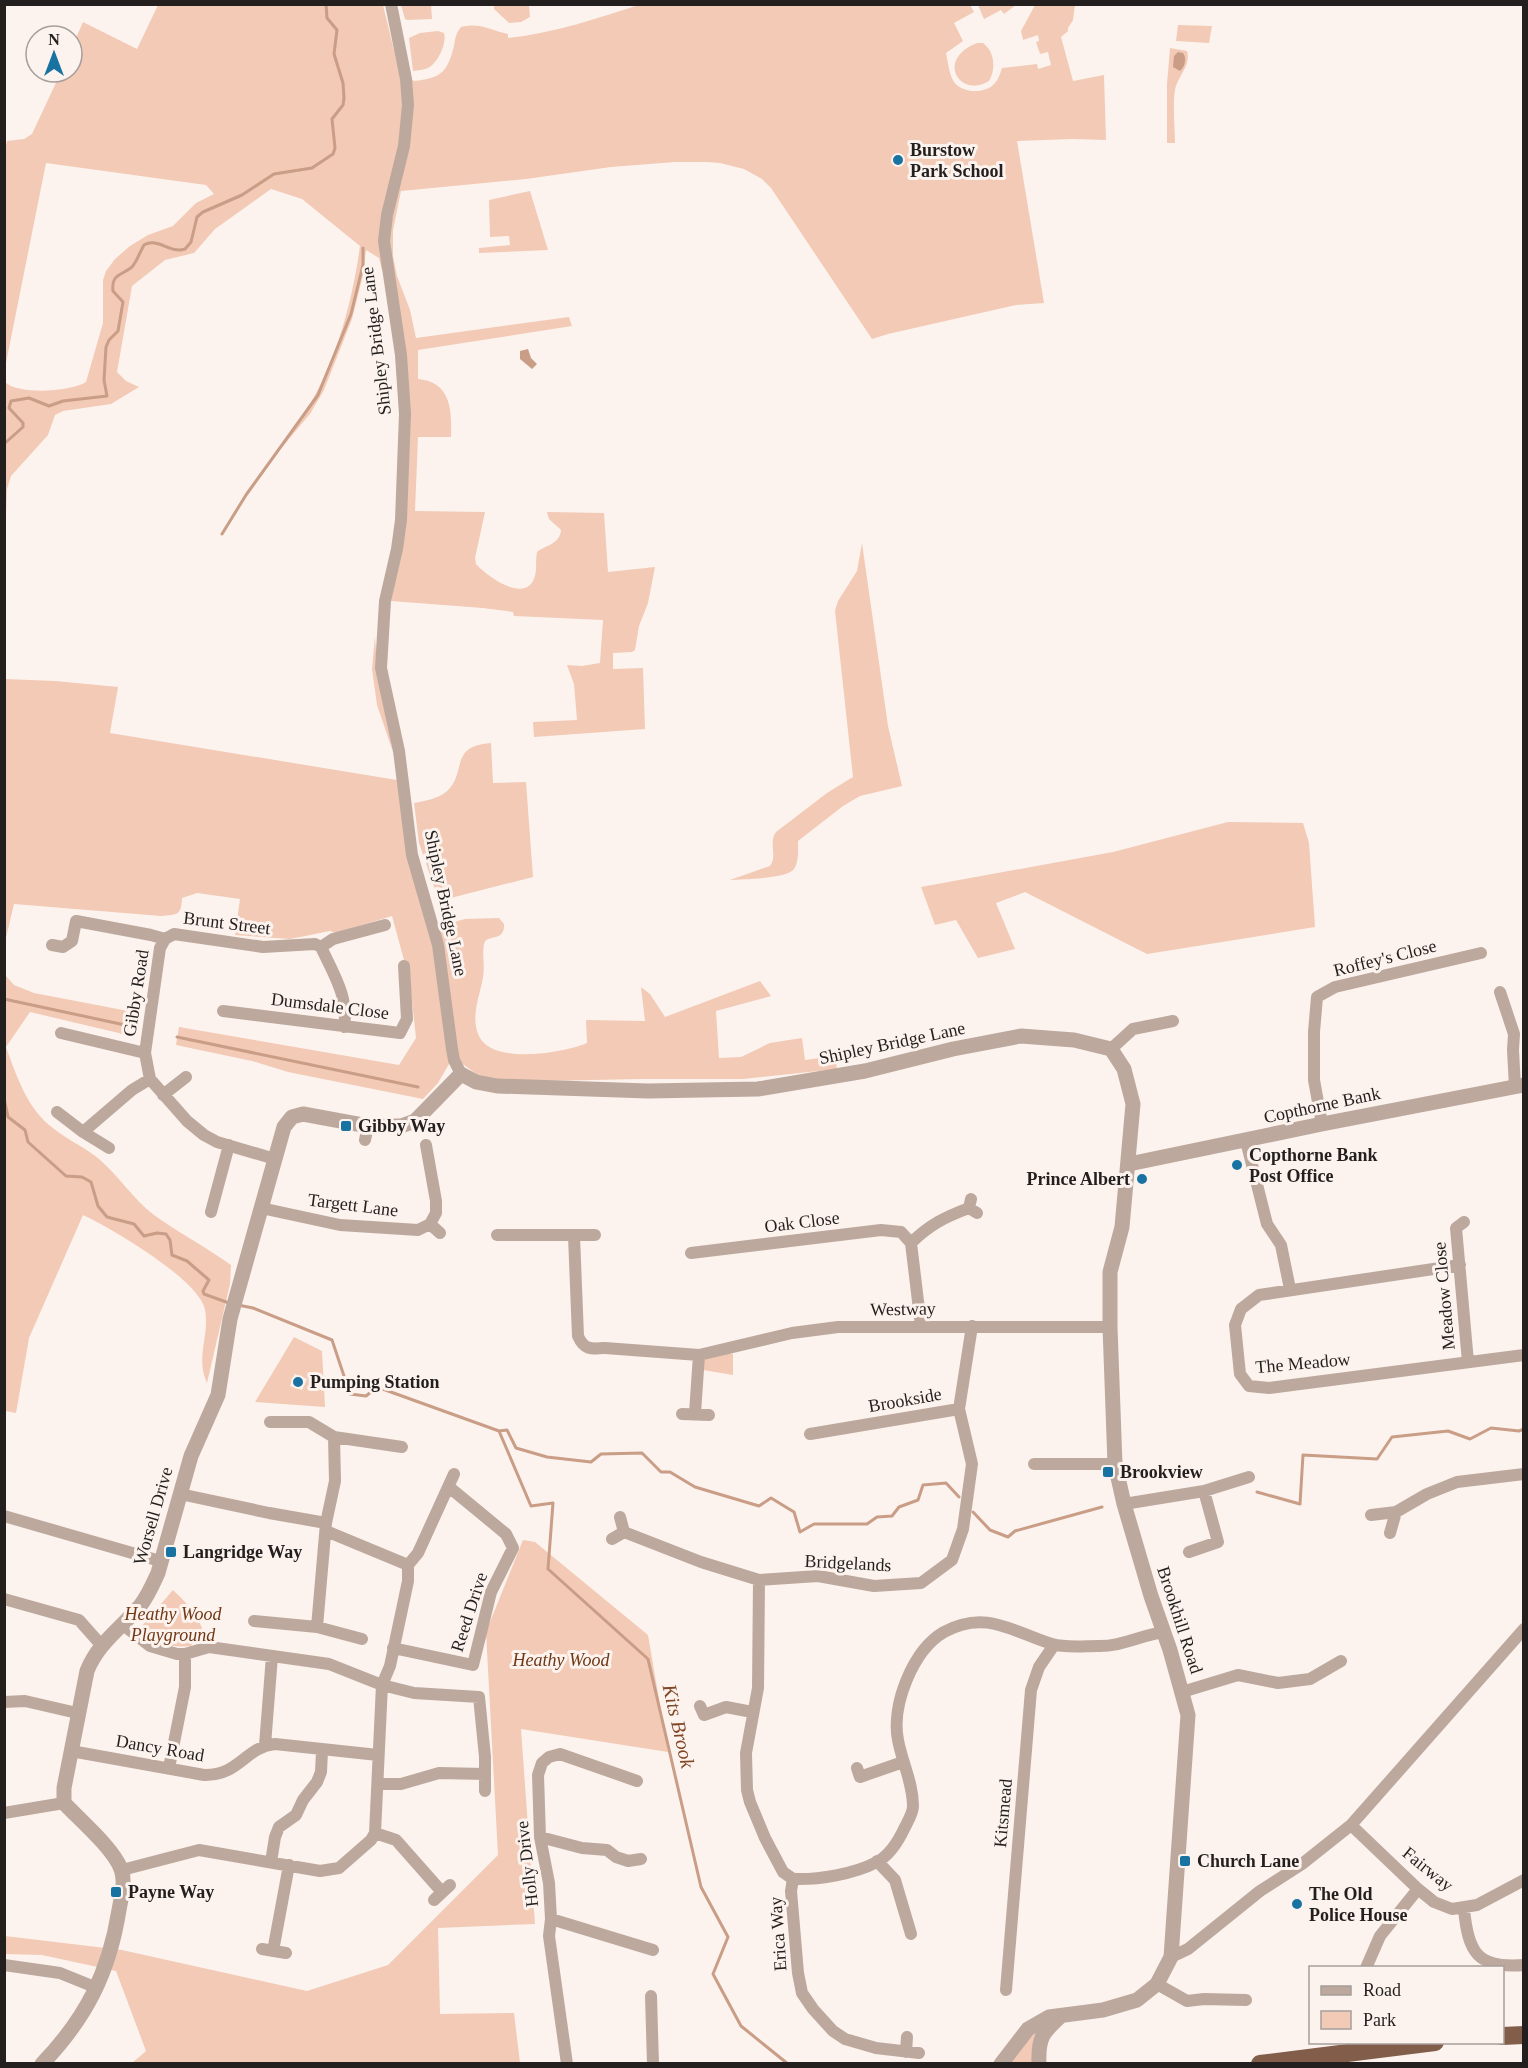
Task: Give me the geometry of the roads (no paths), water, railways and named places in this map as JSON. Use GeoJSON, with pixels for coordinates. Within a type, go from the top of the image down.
{"type":"FeatureCollection","features":[{"type":"Feature","properties":{"kind":"highway"},"geometry":{"type":"LineString","coordinates":[[1504,2036],[1524,2035]]}},
{"type":"Feature","properties":{"kind":"highway"},"geometry":{"type":"LineString","coordinates":[[1260,2064],[1427,2044]]}},
{"type":"Feature","properties":{"kind":"street","name":"Shipley Bridge Lane"},"geometry":{"type":"LineString","coordinates":[[391,4],[406,79],[408,105],[404,146],[387,215],[384,241],[402,363],[405,414],[401,520],[385,601],[381,673],[399,751],[412,855],[436,936],[452,1049],[454,1060],[461,1074],[476,1082],[497,1086],[648,1091],[758,1089],[865,1071],[953,1049],[1021,1036],[1074,1040],[1111,1049]]}},
{"type":"Feature","properties":{"kind":"street","name":"Brunt Street"},"geometry":{"type":"LineString","coordinates":[[52,945],[63,947],[72,941],[70,920],[165,939],[174,934],[252,946],[287,947],[315,944],[321,947],[333,939],[385,925]]}},
{"type":"Feature","properties":{"kind":"street","name":"Gibby Road"},"geometry":{"type":"LineString","coordinates":[[165,939],[160,948],[145,1053],[150,1079],[198,1131],[210,1139],[274,1159]]}},
{"type":"Feature","properties":{"kind":"street"},"geometry":{"type":"LineString","coordinates":[[321,947],[341,988],[346,1016],[344,1027]]}},
{"type":"Feature","properties":{"kind":"street","name":"Roffey's Close"},"geometry":{"type":"LineString","coordinates":[[1322,1124],[1314,1080],[1317,998],[1335,987],[1481,953]]}},
{"type":"Feature","properties":{"kind":"street","name":"Dumsdale Close"},"geometry":{"type":"LineString","coordinates":[[223,1011],[400,1033],[407,1019],[404,966]]}},
{"type":"Feature","properties":{"kind":"street"},"geometry":{"type":"LineString","coordinates":[[1499,998],[1514,1034],[1513,1050],[1519,1086]]}},
{"type":"Feature","properties":{"kind":"street"},"geometry":{"type":"LineString","coordinates":[[1129,1164],[1134,1104],[1124,1069],[1111,1049],[1133,1029],[1173,1021]]}},
{"type":"Feature","properties":{"kind":"street","name":"Gibby Road"},"geometry":{"type":"LineString","coordinates":[[61,1034],[145,1053]]}},
{"type":"Feature","properties":{"kind":"street","name":"Worsell Drive"},"geometry":{"type":"LineString","coordinates":[[64,1803],[64,1788],[77,1713],[92,1657],[140,1605],[150,1590],[158,1572],[191,1456],[218,1395],[230,1319],[284,1127],[292,1117],[303,1114],[314,1115],[367,1133],[400,1126],[415,1121],[461,1074]]}},
{"type":"Feature","properties":{"kind":"street"},"geometry":{"type":"LineString","coordinates":[[163,1095],[186,1077]]}},
{"type":"Feature","properties":{"kind":"street"},"geometry":{"type":"LineString","coordinates":[[83,1132],[132,1090],[150,1079]]}},
{"type":"Feature","properties":{"kind":"street","name":"Copthorne Bank"},"geometry":{"type":"LineString","coordinates":[[1129,1164],[1519,1086]]}},
{"type":"Feature","properties":{"kind":"street"},"geometry":{"type":"LineString","coordinates":[[57,1112],[109,1148]]}},
{"type":"Feature","properties":{"kind":"street"},"geometry":{"type":"LineString","coordinates":[[1246,1141],[1267,1224],[1281,1245],[1290,1289]]}},
{"type":"Feature","properties":{"kind":"street"},"geometry":{"type":"LineString","coordinates":[[211,1212],[229,1145]]}},
{"type":"Feature","properties":{"kind":"street"},"geometry":{"type":"LineString","coordinates":[[426,1145],[436,1213],[430,1224],[440,1233]]}},
{"type":"Feature","properties":{"kind":"street","name":"Brookhill Road"},"geometry":{"type":"LineString","coordinates":[[1001,2064],[1028,2029],[1049,2017],[1117,2008],[1137,2000],[1157,1984],[1171,1957],[1188,1715],[1124,1504],[1115,1464],[1110,1272],[1122,1227],[1129,1164]]}},
{"type":"Feature","properties":{"kind":"street"},"geometry":{"type":"LineString","coordinates":[[921,1326],[911,1243],[925,1229],[973,1206]]}},
{"type":"Feature","properties":{"kind":"street","name":"Targett Lane"},"geometry":{"type":"LineString","coordinates":[[261,1208],[340,1225],[370,1228],[418,1230],[430,1224]]}},
{"type":"Feature","properties":{"kind":"street","name":"Meadow Close"},"geometry":{"type":"LineString","coordinates":[[1457,1224],[1468,1362]]}},
{"type":"Feature","properties":{"kind":"street","name":"Oak Close"},"geometry":{"type":"LineString","coordinates":[[691,1253],[881,1230],[901,1232],[911,1243]]}},
{"type":"Feature","properties":{"kind":"street"},"geometry":{"type":"LineString","coordinates":[[497,1235],[596,1235]]}},
{"type":"Feature","properties":{"kind":"street","name":"Westway"},"geometry":{"type":"LineString","coordinates":[[574,1236],[578,1336],[582,1345],[590,1349],[615,1348],[699,1355],[792,1333],[838,1328],[1110,1327]]}},
{"type":"Feature","properties":{"kind":"street","name":"The Meadow"},"geometry":{"type":"LineString","coordinates":[[1460,1265],[1259,1295],[1241,1310],[1235,1325],[1239,1369],[1249,1386],[1269,1388],[1524,1355]]}},
{"type":"Feature","properties":{"kind":"street","name":"Brookside"},"geometry":{"type":"LineString","coordinates":[[810,1434],[959,1409],[972,1326]]}},
{"type":"Feature","properties":{"kind":"street"},"geometry":{"type":"LineString","coordinates":[[695,1413],[699,1355]]}},
{"type":"Feature","properties":{"kind":"street","name":"Bridgelands"},"geometry":{"type":"LineString","coordinates":[[624,1532],[701,1562],[759,1581],[818,1576],[874,1586],[921,1583],[952,1560],[963,1529],[972,1464],[959,1409]]}},
{"type":"Feature","properties":{"kind":"street"},"geometry":{"type":"LineString","coordinates":[[682,1414],[709,1415]]}},
{"type":"Feature","properties":{"kind":"street"},"geometry":{"type":"LineString","coordinates":[[270,1422],[309,1422],[334,1437],[402,1447]]}},
{"type":"Feature","properties":{"kind":"street"},"geometry":{"type":"LineString","coordinates":[[317,1627],[326,1529],[335,1481],[334,1437]]}},
{"type":"Feature","properties":{"kind":"street"},"geometry":{"type":"LineString","coordinates":[[1034,1464],[1115,1464]]}},
{"type":"Feature","properties":{"kind":"street"},"geometry":{"type":"LineString","coordinates":[[122,1870],[194,1850],[320,1871],[339,1868],[371,1840],[375,1833],[382,1685],[390,1666],[408,1581],[408,1565],[418,1553],[454,1474]]}},
{"type":"Feature","properties":{"kind":"street"},"geometry":{"type":"LineString","coordinates":[[1371,1515],[1396,1512],[1427,1494],[1456,1482],[1524,1474]]}},
{"type":"Feature","properties":{"kind":"street"},"geometry":{"type":"LineString","coordinates":[[1124,1504],[1203,1491],[1248,1477]]}},
{"type":"Feature","properties":{"kind":"street","name":"Reed Drive"},"geometry":{"type":"LineString","coordinates":[[393,1648],[473,1665],[491,1592],[513,1548],[506,1534],[449,1487]]}},
{"type":"Feature","properties":{"kind":"street"},"geometry":{"type":"LineString","coordinates":[[1189,1552],[1218,1542],[1203,1491]]}},
{"type":"Feature","properties":{"kind":"street"},"geometry":{"type":"LineString","coordinates":[[180,1494],[269,1513],[326,1529],[408,1565]]}},
{"type":"Feature","properties":{"kind":"street"},"geometry":{"type":"LineString","coordinates":[[1390,1533],[1396,1512]]}},
{"type":"Feature","properties":{"kind":"street"},"geometry":{"type":"LineString","coordinates":[[612,1539],[624,1532],[620,1517]]}},
{"type":"Feature","properties":{"kind":"street"},"geometry":{"type":"LineString","coordinates":[[6,1521],[160,1562]]}},
{"type":"Feature","properties":{"kind":"street","name":"Erica Way"},"geometry":{"type":"LineString","coordinates":[[759,1581],[758,1688],[746,1753],[747,1790],[765,1838],[783,1872],[793,1879],[791,1892],[795,1950],[801,1986],[806,1999],[823,2022],[845,2039],[867,2046],[919,2053]]}},
{"type":"Feature","properties":{"kind":"street"},"geometry":{"type":"LineString","coordinates":[[4,1599],[79,1620],[102,1646]]}},
{"type":"Feature","properties":{"kind":"street"},"geometry":{"type":"LineString","coordinates":[[254,1621],[317,1627],[362,1639]]}},
{"type":"Feature","properties":{"kind":"street"},"geometry":{"type":"LineString","coordinates":[[793,1879],[822,1878],[878,1861],[892,1849],[902,1834],[913,1808],[908,1774],[903,1762],[897,1730],[905,1681],[933,1640],[960,1626],[979,1622],[998,1624],[1054,1645],[1115,1645],[1164,1632]]}},
{"type":"Feature","properties":{"kind":"street"},"geometry":{"type":"LineString","coordinates":[[122,1624],[150,1646],[177,1654],[208,1647],[329,1664],[382,1685],[414,1693],[479,1697],[485,1757],[485,1791]]}},
{"type":"Feature","properties":{"kind":"street"},"geometry":{"type":"LineString","coordinates":[[1171,1957],[1188,1949],[1260,1891],[1302,1864],[1351,1825],[1524,1629]]}},
{"type":"Feature","properties":{"kind":"street","name":"Kitsmead"},"geometry":{"type":"LineString","coordinates":[[1006,1990],[1031,1690],[1039,1667],[1054,1645]]}},
{"type":"Feature","properties":{"kind":"street"},"geometry":{"type":"LineString","coordinates":[[169,1768],[186,1687],[185,1654]]}},
{"type":"Feature","properties":{"kind":"street"},"geometry":{"type":"LineString","coordinates":[[272,1656],[265,1745],[275,1744],[322,1751],[378,1755]]}},
{"type":"Feature","properties":{"kind":"street"},"geometry":{"type":"LineString","coordinates":[[1182,1692],[1238,1675],[1278,1683],[1310,1679],[1341,1660]]}},
{"type":"Feature","properties":{"kind":"street"},"geometry":{"type":"LineString","coordinates":[[4,1702],[25,1701],[77,1713]]}},
{"type":"Feature","properties":{"kind":"street"},"geometry":{"type":"LineString","coordinates":[[700,1706],[704,1715],[726,1707],[752,1712]]}},
{"type":"Feature","properties":{"kind":"street","name":"Dancy Road"},"geometry":{"type":"LineString","coordinates":[[71,1751],[204,1775],[217,1775],[232,1768],[265,1745]]}},
{"type":"Feature","properties":{"kind":"street"},"geometry":{"type":"LineString","coordinates":[[271,1862],[279,1827],[296,1815],[303,1800],[317,1782],[321,1772],[322,1751]]}},
{"type":"Feature","properties":{"kind":"street","name":"Holly Drive"},"geometry":{"type":"LineString","coordinates":[[567,2064],[549,1936],[551,1919],[549,1883],[540,1837],[538,1775],[542,1763],[549,1757],[561,1754],[637,1780]]}},
{"type":"Feature","properties":{"kind":"street"},"geometry":{"type":"LineString","coordinates":[[857,1768],[860,1777],[903,1762]]}},
{"type":"Feature","properties":{"kind":"street"},"geometry":{"type":"LineString","coordinates":[[378,1784],[401,1784],[438,1773],[485,1774]]}},
{"type":"Feature","properties":{"kind":"street"},"geometry":{"type":"LineString","coordinates":[[4,1813],[64,1803],[110,1851],[122,1870],[123,1887],[117,1926],[97,1988],[75,2027],[42,2064]]}},
{"type":"Feature","properties":{"kind":"street","name":"Fairway"},"geometry":{"type":"LineString","coordinates":[[1351,1825],[1418,1889],[1434,1902],[1452,1909],[1464,1909],[1477,1905],[1524,1880]]}},
{"type":"Feature","properties":{"kind":"street"},"geometry":{"type":"LineString","coordinates":[[375,1833],[396,1840],[442,1892]]}},
{"type":"Feature","properties":{"kind":"street"},"geometry":{"type":"LineString","coordinates":[[540,1837],[582,1848],[607,1850],[616,1857],[628,1861],[641,1859]]}},
{"type":"Feature","properties":{"kind":"street"},"geometry":{"type":"LineString","coordinates":[[878,1861],[895,1880],[911,1934]]}},
{"type":"Feature","properties":{"kind":"street"},"geometry":{"type":"LineString","coordinates":[[274,1951],[289,1865]]}},
{"type":"Feature","properties":{"kind":"street"},"geometry":{"type":"LineString","coordinates":[[1367,1966],[1380,1936],[1418,1889]]}},
{"type":"Feature","properties":{"kind":"street"},"geometry":{"type":"LineString","coordinates":[[1464,1909],[1466,1927],[1475,1952],[1480,1957],[1494,1965],[1524,1965]]}},
{"type":"Feature","properties":{"kind":"street"},"geometry":{"type":"LineString","coordinates":[[551,1919],[653,1950]]}},
{"type":"Feature","properties":{"kind":"street"},"geometry":{"type":"LineString","coordinates":[[4,1965],[60,1973],[97,1988]]}},
{"type":"Feature","properties":{"kind":"street"},"geometry":{"type":"LineString","coordinates":[[1157,1984],[1187,2001],[1232,1995],[1246,2000]]}},
{"type":"Feature","properties":{"kind":"street"},"geometry":{"type":"LineString","coordinates":[[651,1996],[653,2064]]}},
{"type":"Feature","properties":{"kind":"street"},"geometry":{"type":"LineString","coordinates":[[1039,2064],[1041,2035],[1061,2016]]}},
{"type":"Feature","properties":{"kind":"street"},"geometry":{"type":"LineString","coordinates":[[906,2052],[907,2037]]}},
{"type":"Feature","properties":{"kind":"waterway"},"geometry":{"type":"LineString","coordinates":[[4,444],[23,427],[23,423],[9,408],[11,401],[29,398],[49,406],[63,401],[107,396],[104,380],[106,347],[118,331],[123,302],[113,291],[113,285],[115,278],[132,267],[144,245],[154,243],[174,249],[185,249],[191,242],[197,217],[203,212],[242,195],[274,174],[312,168],[333,154],[335,148],[332,119],[343,105],[344,98],[343,83],[334,54],[337,30],[327,18],[326,4]]}},
{"type":"Feature","properties":{"kind":"waterway"},"geometry":{"type":"LineString","coordinates":[[222,534],[246,495],[318,395],[351,314],[363,265],[363,248]]}},
{"type":"Feature","properties":{"kind":"waterway"},"geometry":{"type":"LineString","coordinates":[[4,999],[125,1025]]}},
{"type":"Feature","properties":{"kind":"waterway"},"geometry":{"type":"LineString","coordinates":[[177,1037],[418,1087]]}},
{"type":"Feature","properties":{"kind":"waterway"},"geometry":{"type":"LineString","coordinates":[[4,1098],[8,1117],[25,1130],[28,1142],[66,1176],[82,1177],[91,1182],[98,1206],[107,1217],[134,1224],[144,1236],[157,1233],[166,1234],[170,1240],[172,1255],[187,1261],[209,1280],[203,1291],[204,1294],[229,1303]]}},
{"type":"Feature","properties":{"kind":"waterway"},"geometry":{"type":"LineString","coordinates":[[238,1305],[253,1308],[332,1340],[350,1394],[366,1396],[377,1387],[499,1431],[507,1430],[516,1448],[547,1457],[591,1462],[601,1454],[642,1453],[661,1472],[670,1472],[695,1487],[759,1506],[771,1498],[794,1512],[800,1532],[814,1524],[867,1524],[877,1517],[892,1516],[899,1507],[918,1500],[923,1485],[946,1483],[959,1497]]}},
{"type":"Feature","properties":{"kind":"waterway"},"geometry":{"type":"LineString","coordinates":[[1257,1492],[1300,1504],[1303,1455],[1377,1459],[1392,1437],[1448,1431],[1470,1439],[1491,1428],[1519,1431],[1524,1429]]}},
{"type":"Feature","properties":{"kind":"waterway","name":"Kits Brook"},"geometry":{"type":"LineString","coordinates":[[499,1431],[531,1506],[553,1503],[548,1569],[648,1659],[701,1887],[728,1937],[713,1974],[741,2026],[788,2064]]}},
{"type":"Feature","properties":{"kind":"waterway"},"geometry":{"type":"LineString","coordinates":[[973,1512],[990,1530],[1008,1537],[1015,1531],[1102,1507]]}},
{"type":"Feature","properties":{"kind":"place","name":"Burstow Park School"},"geometry":{"type":"Point","coordinates":[898,160]}},
{"type":"Feature","properties":{"kind":"place","name":"Gibby Way"},"geometry":{"type":"Point","coordinates":[346,1126]}},
{"type":"Feature","properties":{"kind":"place","name":"Copthorne Bank Post Office"},"geometry":{"type":"Point","coordinates":[1237,1165]}},
{"type":"Feature","properties":{"kind":"place","name":"Prince Albert"},"geometry":{"type":"Point","coordinates":[1142,1179]}},
{"type":"Feature","properties":{"kind":"place","name":"Pumping Station"},"geometry":{"type":"Point","coordinates":[298,1382]}},
{"type":"Feature","properties":{"kind":"place","name":"Brookview"},"geometry":{"type":"Point","coordinates":[1108,1472]}},
{"type":"Feature","properties":{"kind":"place","name":"Langridge Way"},"geometry":{"type":"Point","coordinates":[171,1552]}},
{"type":"Feature","properties":{"kind":"place","name":"Church Lane"},"geometry":{"type":"Point","coordinates":[1185,1861]}},
{"type":"Feature","properties":{"kind":"place","name":"Payne Way"},"geometry":{"type":"Point","coordinates":[116,1892]}},
{"type":"Feature","properties":{"kind":"place","name":"The Old Police House"},"geometry":{"type":"Point","coordinates":[1297,1904]}},
{"type":"Feature","properties":{"kind":"park label","name":"Heathy Wood Playground"},"geometry":{"type":"Point","coordinates":[173,1624]}},
{"type":"Feature","properties":{"kind":"park label","name":"Heathy Wood"},"geometry":{"type":"Point","coordinates":[561,1660]}}]}
